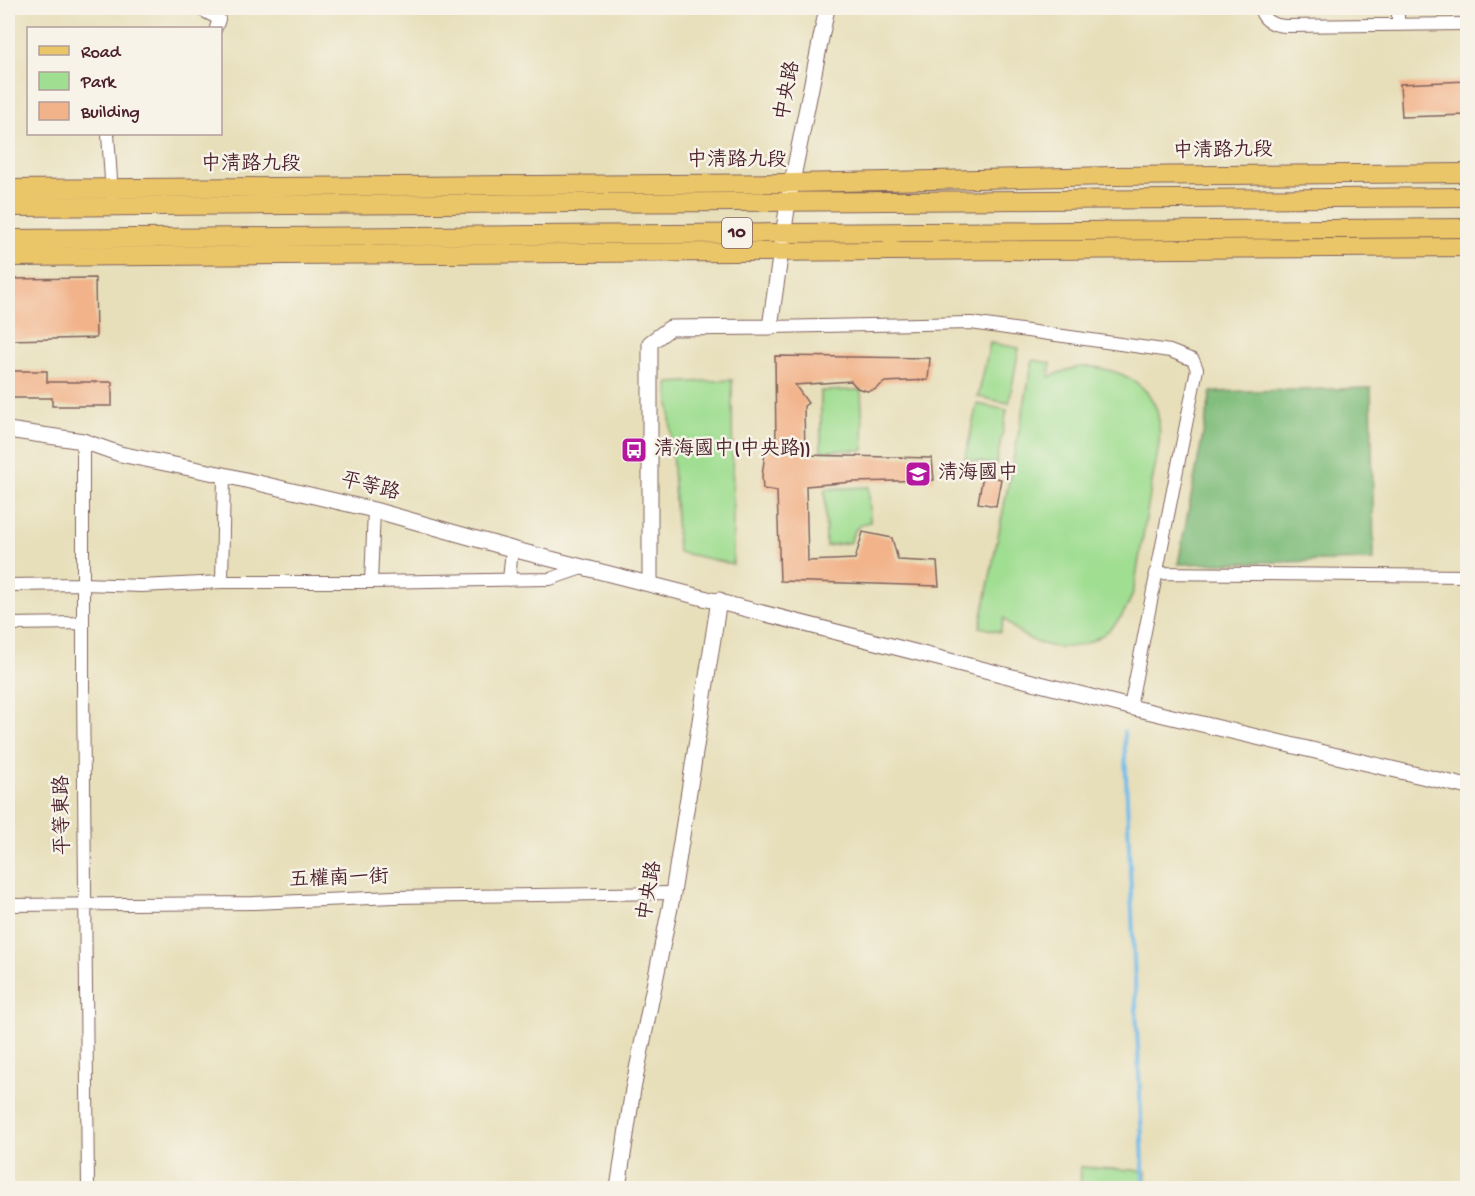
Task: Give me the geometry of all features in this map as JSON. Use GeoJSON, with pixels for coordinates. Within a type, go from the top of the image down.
{"type":"FeatureCollection","features":[{"type":"Feature","properties":{"kind":"main road","name":"中清路九段"},"geometry":{"type":"LineString","coordinates":[[8,207],[112,198],[1101,176],[1467,173]]}},
{"type":"Feature","properties":{"kind":"main road","name":"中清路九段"},"geometry":{"type":"LineString","coordinates":[[8,189],[112,198],[788,202],[1467,197]]}},
{"type":"Feature","properties":{"kind":"main road","name":"10"},"geometry":{"type":"LineString","coordinates":[[8,239],[1467,228]]}},
{"type":"Feature","properties":{"kind":"main road"},"geometry":{"type":"LineString","coordinates":[[8,257],[1467,247]]}},
{"type":"Feature","properties":{"kind":"street"},"geometry":{"type":"LineString","coordinates":[[198,8],[218,24]]}},
{"type":"Feature","properties":{"kind":"street","name":"中央路"},"geometry":{"type":"LineString","coordinates":[[770,327],[788,202],[826,8]]}},
{"type":"Feature","properties":{"kind":"street"},"geometry":{"type":"LineString","coordinates":[[1260,8],[1264,19],[1273,26],[1467,24]]}},
{"type":"Feature","properties":{"kind":"street"},"geometry":{"type":"LineString","coordinates":[[1398,8],[1398,25]]}},
{"type":"Feature","properties":{"kind":"street"},"geometry":{"type":"LineString","coordinates":[[108,135],[112,198]]}},
{"type":"Feature","properties":{"kind":"street"},"geometry":{"type":"LineString","coordinates":[[650,583],[650,343],[670,328],[971,323],[1170,351],[1193,360],[1197,369],[1130,707]]}},
{"type":"Feature","properties":{"kind":"street","name":"平等路"},"geometry":{"type":"LineString","coordinates":[[8,430],[83,441],[120,454],[224,475],[374,510],[512,549],[719,600],[1130,707],[1467,787]]}},
{"type":"Feature","properties":{"kind":"street","name":"平等東路"},"geometry":{"type":"LineString","coordinates":[[83,441],[82,623],[88,1188]]}},
{"type":"Feature","properties":{"kind":"street"},"geometry":{"type":"LineString","coordinates":[[222,582],[224,475]]}},
{"type":"Feature","properties":{"kind":"street"},"geometry":{"type":"LineString","coordinates":[[372,582],[374,510]]}},
{"type":"Feature","properties":{"kind":"street"},"geometry":{"type":"LineString","coordinates":[[509,580],[512,549]]}},
{"type":"Feature","properties":{"kind":"street"},"geometry":{"type":"LineString","coordinates":[[8,585],[141,586],[222,582],[550,579],[586,567]]}},
{"type":"Feature","properties":{"kind":"street"},"geometry":{"type":"LineString","coordinates":[[1155,573],[1467,576]]}},
{"type":"Feature","properties":{"kind":"street","name":"中央路"},"geometry":{"type":"LineString","coordinates":[[618,1188],[633,1089],[673,893],[719,600]]}},
{"type":"Feature","properties":{"kind":"street"},"geometry":{"type":"LineString","coordinates":[[8,624],[82,623]]}},
{"type":"Feature","properties":{"kind":"street","name":"五權南一街"},"geometry":{"type":"LineString","coordinates":[[8,905],[254,903],[405,897],[673,893]]}},
{"type":"Feature","properties":{"kind":"green space"},"geometry":{"type":"Polygon","coordinates":[[[990,343],[1019,348],[1009,403],[978,397],[990,343]]]}},
{"type":"Feature","properties":{"kind":"green space"},"geometry":{"type":"Polygon","coordinates":[[[1033,360],[1051,363],[1049,377],[1082,367],[1097,367],[1122,375],[1135,382],[1151,397],[1159,421],[1157,460],[1135,584],[1127,606],[1115,624],[1099,637],[1081,645],[1061,647],[1041,644],[1021,634],[1004,618],[1000,632],[980,627],[1033,360]]]}},
{"type":"Feature","properties":{"kind":"green space"},"geometry":{"type":"Polygon","coordinates":[[[732,380],[733,564],[678,552],[668,383],[732,380]]]}},
{"type":"Feature","properties":{"kind":"green space"},"geometry":{"type":"Polygon","coordinates":[[[1371,388],[1374,560],[1178,564],[1211,392],[1371,388]]]}},
{"type":"Feature","properties":{"kind":"green space"},"geometry":{"type":"Polygon","coordinates":[[[861,390],[864,450],[821,451],[821,391],[861,390]]]}},
{"type":"Feature","properties":{"kind":"green space"},"geometry":{"type":"Polygon","coordinates":[[[977,404],[1007,410],[996,465],[965,459],[977,404]]]}},
{"type":"Feature","properties":{"kind":"green space"},"geometry":{"type":"Polygon","coordinates":[[[869,487],[870,522],[857,528],[851,542],[826,546],[825,489],[869,487]]]}},
{"type":"Feature","properties":{"kind":"green space"},"geometry":{"type":"Polygon","coordinates":[[[1080,1167],[1146,1171],[1146,1188],[1081,1188],[1080,1167]]]}},
{"type":"Feature","properties":{"kind":"building"},"geometry":{"type":"Polygon","coordinates":[[[1467,81],[1467,115],[1402,117],[1400,84],[1467,81]]]}},
{"type":"Feature","properties":{"kind":"building"},"geometry":{"type":"Polygon","coordinates":[[[95,278],[96,338],[8,340],[8,279],[95,278]]]}},
{"type":"Feature","properties":{"kind":"building"},"geometry":{"type":"Polygon","coordinates":[[[775,356],[930,358],[928,380],[885,382],[874,390],[867,391],[857,388],[851,381],[795,385],[808,403],[804,406],[805,455],[932,458],[934,480],[806,486],[808,561],[855,559],[863,532],[892,538],[898,560],[937,562],[939,586],[780,581],[777,491],[763,489],[762,476],[765,453],[776,450],[775,356]]]}},
{"type":"Feature","properties":{"kind":"building"},"geometry":{"type":"Polygon","coordinates":[[[8,371],[47,371],[47,382],[112,382],[112,406],[52,406],[52,398],[8,398],[8,371]]]}},
{"type":"Feature","properties":{"kind":"building"},"geometry":{"type":"Polygon","coordinates":[[[983,475],[1001,479],[996,506],[978,503],[983,475]]]}},
{"type":"Feature","properties":{"kind":"waterway"},"geometry":{"type":"LineString","coordinates":[[1124,731],[1144,1188]]}},
{"type":"Feature","properties":{"kind":"place","name":"清海國中(中央路))"},"geometry":{"type":"Point","coordinates":[634,450]}},
{"type":"Feature","properties":{"kind":"place","name":"清海國中"},"geometry":{"type":"Point","coordinates":[918,474]}}]}
